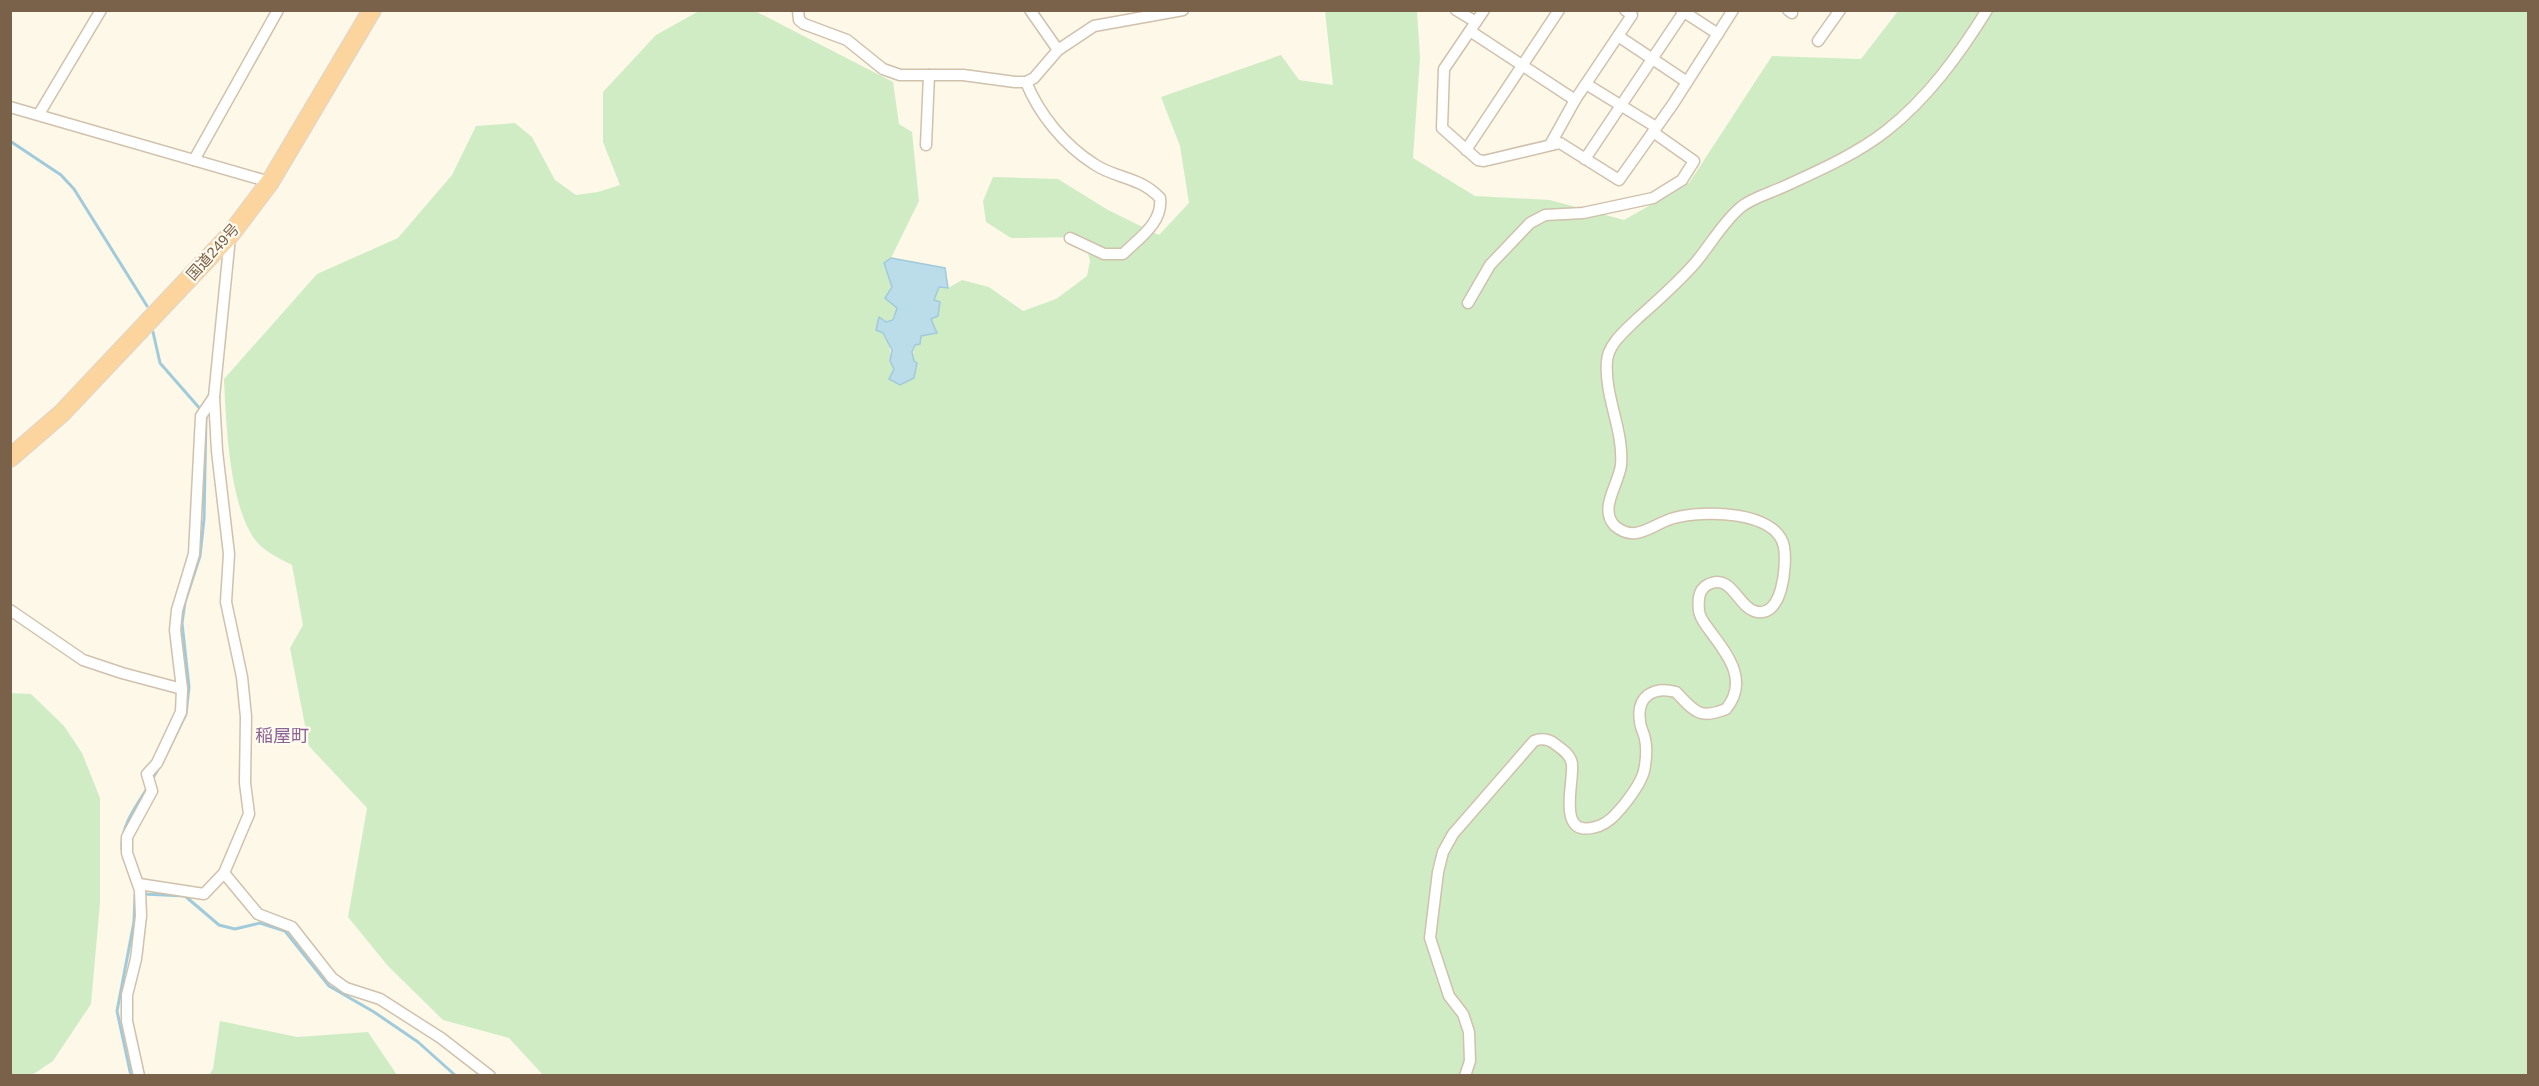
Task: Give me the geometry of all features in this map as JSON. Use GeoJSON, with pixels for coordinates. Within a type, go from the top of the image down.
{"type":"FeatureCollection","features":[{"type":"Feature","properties":{"kind":"highway","name":"国道249号"},"geometry":{"type":"LineString","coordinates":[[10,458],[62,413],[230,235],[270,182],[372,10]]}},
{"type":"Feature","properties":{"kind":"street"},"geometry":{"type":"LineString","coordinates":[[39,114],[101,10]]}},
{"type":"Feature","properties":{"kind":"street"},"geometry":{"type":"LineString","coordinates":[[194,160],[278,10]]}},
{"type":"Feature","properties":{"kind":"street"},"geometry":{"type":"LineString","coordinates":[[798,10],[799,20],[804,24],[847,40],[883,69],[900,75],[963,75],[1026,82],[1041,72],[1058,50],[1094,26],[1183,10]]}},
{"type":"Feature","properties":{"kind":"street"},"geometry":{"type":"LineString","coordinates":[[1030,10],[1058,50]]}},
{"type":"Feature","properties":{"kind":"street"},"geometry":{"type":"LineString","coordinates":[[1456,10],[1523,64],[1575,100]]}},
{"type":"Feature","properties":{"kind":"street"},"geometry":{"type":"LineString","coordinates":[[1484,10],[1443,73],[1442,128],[1478,160],[1560,143],[1619,180],[1687,82],[1733,10]]}},
{"type":"Feature","properties":{"kind":"street"},"geometry":{"type":"LineString","coordinates":[[1466,150],[1559,10]]}},
{"type":"Feature","properties":{"kind":"street"},"geometry":{"type":"LineString","coordinates":[[1818,41],[1840,10]]}},
{"type":"Feature","properties":{"kind":"street"},"geometry":{"type":"LineString","coordinates":[[1465,1076],[1470,1061],[1469,1032],[1463,1014],[1449,996],[1430,938],[1438,872],[1443,852],[1453,834],[1534,741],[1539,739],[1551,741],[1565,751],[1572,762],[1569,812],[1575,824],[1582,828],[1591,828],[1613,817],[1641,780],[1644,770],[1646,751],[1640,722],[1640,708],[1647,695],[1657,689],[1676,692],[1690,709],[1706,714],[1726,709],[1737,692],[1737,680],[1728,656],[1700,616],[1698,602],[1701,591],[1705,586],[1713,583],[1724,583],[1750,609],[1759,612],[1765,611],[1776,603],[1782,587],[1784,567],[1782,542],[1773,528],[1756,520],[1716,514],[1685,516],[1670,519],[1633,533],[1622,531],[1612,522],[1609,504],[1621,461],[1615,414],[1608,385],[1608,354],[1622,332],[1694,264],[1742,207],[1822,169],[1886,131],[1942,77],[1987,10]]}},
{"type":"Feature","properties":{"kind":"street"},"geometry":{"type":"LineString","coordinates":[[1585,159],[1683,11],[1718,34]]}},
{"type":"Feature","properties":{"kind":"street"},"geometry":{"type":"LineString","coordinates":[[1550,145],[1575,100],[1618,36],[1631,12]]}},
{"type":"Feature","properties":{"kind":"street"},"geometry":{"type":"LineString","coordinates":[[1618,36],[1687,82]]}},
{"type":"Feature","properties":{"kind":"street"},"geometry":{"type":"LineString","coordinates":[[926,145],[929,75]]}},
{"type":"Feature","properties":{"kind":"street"},"geometry":{"type":"LineString","coordinates":[[1026,82],[1036,105],[1051,125],[1094,165],[1140,182],[1160,198],[1159,214],[1155,222],[1123,254],[1104,254],[1070,238]]}},
{"type":"Feature","properties":{"kind":"street"},"geometry":{"type":"LineString","coordinates":[[1468,303],[1490,265],[1530,223],[1545,215],[1583,213],[1653,198],[1682,180],[1695,161],[1654,129],[1586,84]]}},
{"type":"Feature","properties":{"kind":"street"},"geometry":{"type":"LineString","coordinates":[[10,107],[270,182]]}},
{"type":"Feature","properties":{"kind":"street"},"geometry":{"type":"LineString","coordinates":[[140,890],[204,894],[224,873],[249,814],[245,783],[246,717],[242,677],[226,602],[229,554],[211,401],[230,235]]}},
{"type":"Feature","properties":{"kind":"street"},"geometry":{"type":"LineString","coordinates":[[139,1076],[127,1021],[127,1003],[136,958],[141,915],[140,890],[127,853],[127,837],[150,786],[147,774],[158,763],[181,712],[182,688],[175,630],[177,610],[194,554],[201,416],[211,401]]}},
{"type":"Feature","properties":{"kind":"street"},"geometry":{"type":"LineString","coordinates":[[10,610],[83,660],[122,673],[182,688]]}},
{"type":"Feature","properties":{"kind":"street"},"geometry":{"type":"LineString","coordinates":[[224,873],[258,914],[292,927],[332,978],[346,988],[380,999],[441,1038],[490,1076]]}},
{"type":"Feature","properties":{"kind":"green space"},"geometry":{"type":"Polygon","coordinates":[[[699,11],[755,11],[893,82],[899,124],[912,132],[919,201],[891,258],[884,263],[892,287],[892,302],[897,308],[893,320],[886,322],[879,317],[876,330],[884,335],[888,342],[890,361],[914,361],[917,342],[921,336],[930,333],[934,300],[939,286],[948,288],[962,280],[989,287],[1023,311],[1056,299],[1087,276],[1090,261],[1084,237],[1011,238],[986,222],[983,201],[993,177],[1058,179],[1108,210],[1159,235],[1189,203],[1180,146],[1161,97],[1281,55],[1299,80],[1333,85],[1325,11],[1417,11],[1420,58],[1413,158],[1475,196],[1550,200],[1624,220],[1689,183],[1772,56],[1861,59],[1898,11],[2528,11],[2528,1075],[543,1075],[509,1038],[443,1020],[388,966],[348,917],[367,808],[309,746],[290,648],[303,625],[292,565],[263,548],[252,535],[243,516],[236,493],[228,443],[224,379],[317,274],[398,238],[452,175],[476,126],[515,123],[532,137],[555,180],[576,195],[598,192],[620,185],[603,142],[603,92],[656,35],[699,11]]]}},
{"type":"Feature","properties":{"kind":"green space"},"geometry":{"type":"Polygon","coordinates":[[[10,693],[31,694],[64,726],[82,753],[100,798],[100,903],[91,1004],[53,1061],[32,1075],[11,1075],[10,693]]]}},
{"type":"Feature","properties":{"kind":"green space"},"geometry":{"type":"Polygon","coordinates":[[[220,1021],[297,1037],[368,1032],[397,1075],[209,1075],[213,1069],[220,1021]]]}},
{"type":"Feature","properties":{"kind":"water"},"geometry":{"type":"Polygon","coordinates":[[[891,258],[945,268],[948,288],[939,287],[934,300],[940,302],[938,316],[931,319],[937,333],[921,336],[920,344],[915,345],[912,352],[914,361],[917,363],[914,378],[900,385],[889,379],[894,369],[890,361],[892,350],[883,333],[876,330],[879,317],[886,322],[893,320],[897,308],[885,298],[892,287],[884,263],[891,258]]]}},
{"type":"Feature","properties":{"kind":"waterway"},"geometry":{"type":"LineString","coordinates":[[10,141],[61,175],[74,189],[147,306]]}},
{"type":"Feature","properties":{"kind":"waterway"},"geometry":{"type":"LineString","coordinates":[[153,332],[160,363],[202,411]]}},
{"type":"Feature","properties":{"kind":"waterway"},"geometry":{"type":"LineString","coordinates":[[166,755],[186,714],[189,687],[182,623],[185,602],[200,556],[204,519],[206,416]]}},
{"type":"Feature","properties":{"kind":"waterway"},"geometry":{"type":"LineString","coordinates":[[151,781],[160,766]]}},
{"type":"Feature","properties":{"kind":"waterway"},"geometry":{"type":"LineString","coordinates":[[122,849],[126,824],[148,787]]}},
{"type":"Feature","properties":{"kind":"waterway"},"geometry":{"type":"LineString","coordinates":[[143,894],[185,896],[219,925],[235,929],[260,923],[285,931],[329,986],[374,1012],[418,1042],[456,1076]]}},
{"type":"Feature","properties":{"kind":"waterway"},"geometry":{"type":"LineString","coordinates":[[131,1076],[117,1011],[134,922],[135,895]]}},
{"type":"Feature","properties":{"kind":"district","name":"稲屋町"},"geometry":{"type":"Point","coordinates":[282,736]}}]}
